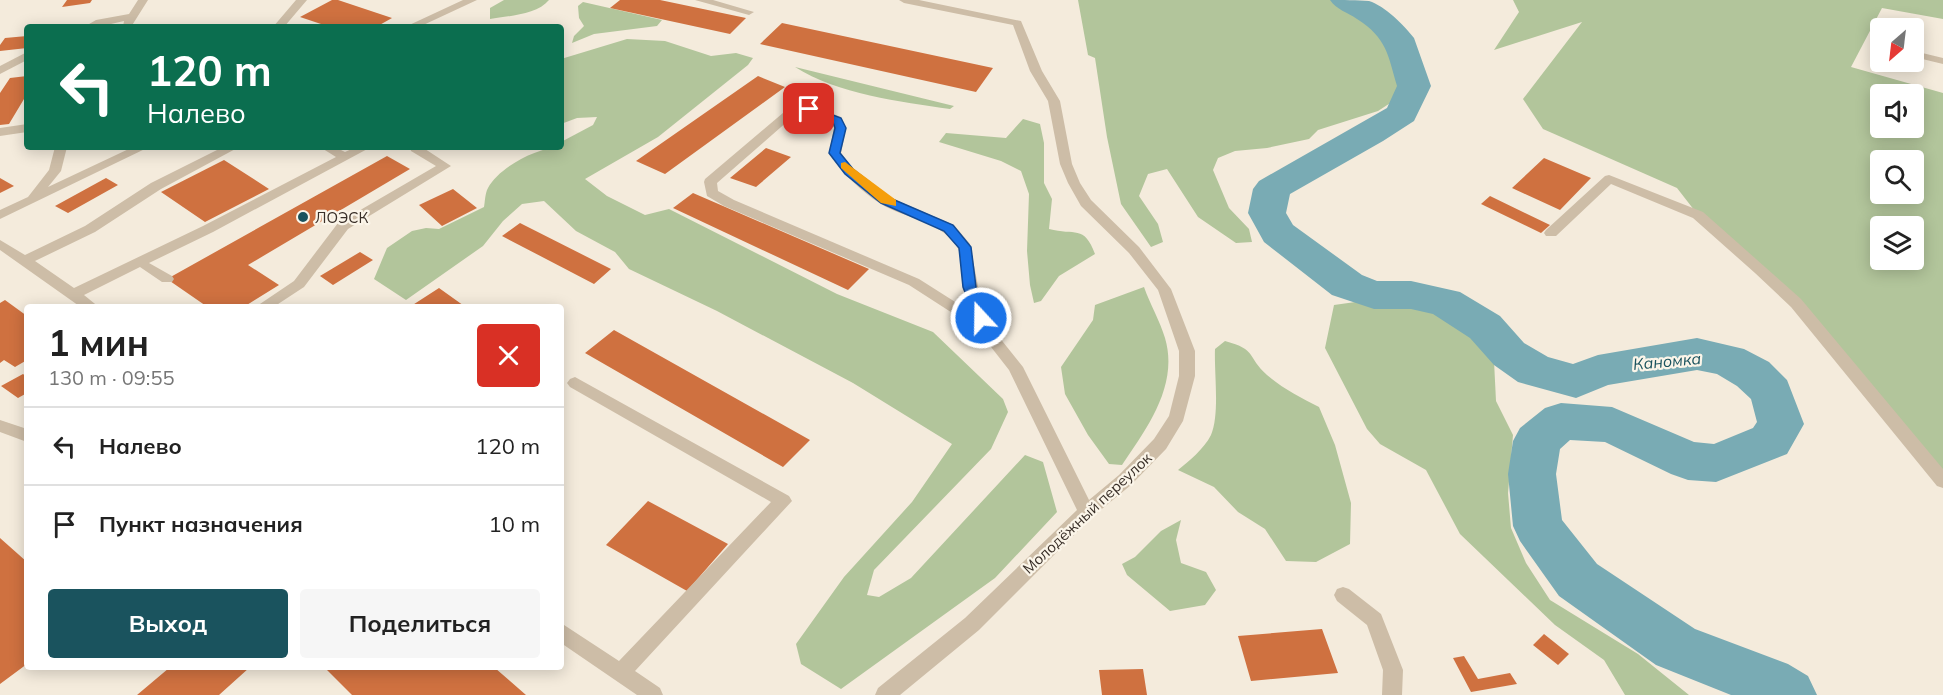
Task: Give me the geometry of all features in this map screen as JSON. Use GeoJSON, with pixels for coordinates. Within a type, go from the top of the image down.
{"type":"FeatureCollection","features":[{"type":"Feature","properties":{"kind":"street"},"geometry":{"type":"LineString","coordinates":[[96,24],[129,22],[143,0]]}},
{"type":"Feature","properties":{"kind":"street"},"geometry":{"type":"LineString","coordinates":[[279,24],[302,0]]}},
{"type":"Feature","properties":{"kind":"street"},"geometry":{"type":"LineString","coordinates":[[417,24],[472,0]]}},
{"type":"Feature","properties":{"kind":"street"},"geometry":{"type":"LineString","coordinates":[[700,0],[749,12]]}},
{"type":"Feature","properties":{"kind":"street","name":"Молодёжный переулок"},"geometry":{"type":"LineString","coordinates":[[885,695],[972,624],[1160,444],[1177,417],[1187,376],[1186,351],[1177,320],[1164,289],[1134,250],[1086,203],[1074,183],[1066,164],[1054,100],[1035,71],[1017,23],[904,0]]}},
{"type":"Feature","properties":{"kind":"street"},"geometry":{"type":"LineString","coordinates":[[1924,56],[1943,61]]}},
{"type":"Feature","properties":{"kind":"street"},"geometry":{"type":"LineString","coordinates":[[0,71],[24,57]]}},
{"type":"Feature","properties":{"kind":"street"},"geometry":{"type":"LineString","coordinates":[[989,334],[974,302],[965,247],[949,228],[886,201],[849,172],[835,153],[840,128],[837,120],[809,109],[794,109],[710,182],[712,193],[729,203],[914,282],[962,312],[989,334],[1015,367],[1086,513]]}},
{"type":"Feature","properties":{"kind":"street"},"geometry":{"type":"LineString","coordinates":[[0,132],[24,128]]}},
{"type":"Feature","properties":{"kind":"street"},"geometry":{"type":"LineString","coordinates":[[30,200],[55,171],[60,150]]}},
{"type":"Feature","properties":{"kind":"street"},"geometry":{"type":"LineString","coordinates":[[0,215],[137,150]]}},
{"type":"Feature","properties":{"kind":"street"},"geometry":{"type":"LineString","coordinates":[[24,261],[90,229],[156,186],[227,150]]}},
{"type":"Feature","properties":{"kind":"street"},"geometry":{"type":"LineString","coordinates":[[331,150],[345,158]]}},
{"type":"Feature","properties":{"kind":"street"},"geometry":{"type":"LineString","coordinates":[[74,294],[208,229],[360,150]]}},
{"type":"Feature","properties":{"kind":"street"},"geometry":{"type":"LineString","coordinates":[[267,304],[299,284],[343,226],[445,166],[418,150]]}},
{"type":"Feature","properties":{"kind":"street"},"geometry":{"type":"LineString","coordinates":[[1551,233],[1610,179],[1698,215],[1796,303],[1943,481]]}},
{"type":"Feature","properties":{"kind":"street"},"geometry":{"type":"LineString","coordinates":[[0,244],[88,304]]}},
{"type":"Feature","properties":{"kind":"street"},"geometry":{"type":"LineString","coordinates":[[147,267],[167,279]]}},
{"type":"Feature","properties":{"kind":"street"},"geometry":{"type":"LineString","coordinates":[[575,383],[783,501],[621,673]]}},
{"type":"Feature","properties":{"kind":"street"},"geometry":{"type":"LineString","coordinates":[[0,426],[24,435]]}},
{"type":"Feature","properties":{"kind":"street"},"geometry":{"type":"LineString","coordinates":[[1343,595],[1374,620],[1394,670],[1392,695]]}},
{"type":"Feature","properties":{"kind":"street"},"geometry":{"type":"LineString","coordinates":[[564,634],[653,695]]}},
{"type":"Feature","properties":{"kind":"green space"},"geometry":{"type":"Polygon","coordinates":[[[504,0],[549,0],[530,12],[490,19],[490,8],[504,0]]]}},
{"type":"Feature","properties":{"kind":"green space"},"geometry":{"type":"Polygon","coordinates":[[[1078,0],[1335,0],[1371,17],[1396,49],[1403,72],[1401,96],[1378,111],[1318,130],[1309,139],[1267,148],[1235,151],[1218,158],[1213,170],[1229,208],[1249,229],[1252,242],[1236,243],[1198,217],[1167,169],[1148,174],[1139,196],[1158,224],[1163,242],[1151,247],[1121,204],[1107,137],[1095,58],[1088,55],[1078,0]]]}},
{"type":"Feature","properties":{"kind":"green space"},"geometry":{"type":"Polygon","coordinates":[[[1513,0],[1943,0],[1943,19],[1882,8],[1877,18],[1870,18],[1870,31],[1851,67],[1911,84],[1870,84],[1870,138],[1924,138],[1924,88],[1943,93],[1943,479],[1796,303],[1698,215],[1677,188],[1543,129],[1523,99],[1582,22],[1494,50],[1519,12],[1513,0]]]}},
{"type":"Feature","properties":{"kind":"green space"},"geometry":{"type":"Polygon","coordinates":[[[583,2],[662,20],[657,26],[594,34],[572,43],[574,36],[584,26],[579,18],[578,6],[583,2]]]}},
{"type":"Feature","properties":{"kind":"green space"},"geometry":{"type":"Polygon","coordinates":[[[627,39],[665,41],[711,56],[736,53],[753,58],[748,65],[658,137],[585,179],[607,196],[645,215],[669,209],[837,294],[933,332],[1003,399],[1008,412],[991,449],[874,570],[867,595],[879,597],[911,578],[1025,455],[1043,462],[1057,512],[995,578],[841,689],[801,664],[796,644],[844,577],[912,502],[952,444],[853,383],[717,311],[629,269],[615,252],[576,231],[544,201],[522,204],[503,221],[483,246],[406,300],[374,279],[387,248],[412,231],[426,228],[439,229],[484,207],[488,188],[493,180],[510,166],[541,150],[564,150],[564,140],[593,125],[597,117],[577,118],[564,123],[564,58],[627,39]]]}},
{"type":"Feature","properties":{"kind":"green space"},"geometry":{"type":"Polygon","coordinates":[[[795,67],[954,106],[950,109],[870,96],[830,84],[795,67]]]}},
{"type":"Feature","properties":{"kind":"green space"},"geometry":{"type":"Polygon","coordinates":[[[1023,119],[1040,124],[1044,143],[1044,183],[1052,199],[1049,229],[1082,235],[1087,238],[1095,254],[1059,276],[1041,301],[1034,303],[1027,251],[1029,194],[1021,171],[1001,161],[939,142],[946,133],[1006,138],[1023,119]]]}},
{"type":"Feature","properties":{"kind":"green space"},"geometry":{"type":"Polygon","coordinates":[[[1144,287],[1165,338],[1168,372],[1158,405],[1141,436],[1122,465],[1109,464],[1088,435],[1065,394],[1061,367],[1093,320],[1095,305],[1144,287]]]}},
{"type":"Feature","properties":{"kind":"green space"},"geometry":{"type":"Polygon","coordinates":[[[1398,296],[1446,312],[1494,361],[1496,401],[1513,435],[1508,493],[1511,528],[1526,563],[1550,600],[1638,654],[1689,695],[1625,695],[1604,660],[1555,625],[1460,534],[1426,470],[1380,444],[1367,429],[1325,348],[1334,305],[1398,296]]]}},
{"type":"Feature","properties":{"kind":"green space"},"geometry":{"type":"Polygon","coordinates":[[[1225,341],[1243,347],[1273,380],[1319,407],[1335,445],[1351,503],[1350,544],[1316,562],[1286,561],[1265,529],[1238,512],[1214,487],[1178,470],[1200,450],[1211,435],[1216,405],[1215,349],[1225,341]]]}},
{"type":"Feature","properties":{"kind":"green space"},"geometry":{"type":"Polygon","coordinates":[[[1181,520],[1176,540],[1181,563],[1206,572],[1216,590],[1205,605],[1170,611],[1127,575],[1122,564],[1135,557],[1161,531],[1181,520]]]}},
{"type":"Feature","properties":{"kind":"building"},"geometry":{"type":"Polygon","coordinates":[[[67,0],[92,0],[90,3],[62,7],[67,0]]]}},
{"type":"Feature","properties":{"kind":"building"},"geometry":{"type":"Polygon","coordinates":[[[332,0],[338,0],[392,18],[381,24],[321,24],[300,17],[332,0]]]}},
{"type":"Feature","properties":{"kind":"building"},"geometry":{"type":"Polygon","coordinates":[[[620,0],[660,0],[746,18],[730,34],[610,8],[620,0]]]}},
{"type":"Feature","properties":{"kind":"building"},"geometry":{"type":"Polygon","coordinates":[[[782,23],[993,68],[976,92],[760,44],[782,23]]]}},
{"type":"Feature","properties":{"kind":"building"},"geometry":{"type":"Polygon","coordinates":[[[24,36],[24,48],[0,51],[0,45],[5,38],[24,36]]]}},
{"type":"Feature","properties":{"kind":"building"},"geometry":{"type":"Polygon","coordinates":[[[24,76],[24,99],[9,124],[0,125],[0,93],[10,78],[24,76]]]}},
{"type":"Feature","properties":{"kind":"building"},"geometry":{"type":"Polygon","coordinates":[[[758,76],[785,87],[665,174],[636,161],[758,76]]]}},
{"type":"Feature","properties":{"kind":"building"},"geometry":{"type":"Polygon","coordinates":[[[766,148],[791,157],[756,187],[730,178],[766,148]]]}},
{"type":"Feature","properties":{"kind":"building","name":"ЛОЭСК"},"geometry":{"type":"Polygon","coordinates":[[[387,156],[410,169],[248,265],[279,285],[248,304],[203,304],[167,279],[387,156]]]}},
{"type":"Feature","properties":{"kind":"building"},"geometry":{"type":"Polygon","coordinates":[[[1544,158],[1591,178],[1560,210],[1512,188],[1544,158]]]}},
{"type":"Feature","properties":{"kind":"building"},"geometry":{"type":"Polygon","coordinates":[[[224,160],[269,189],[205,222],[161,192],[224,160]]]}},
{"type":"Feature","properties":{"kind":"building"},"geometry":{"type":"Polygon","coordinates":[[[0,178],[14,186],[0,193],[0,178]]]}},
{"type":"Feature","properties":{"kind":"building"},"geometry":{"type":"Polygon","coordinates":[[[106,178],[118,185],[68,213],[55,206],[106,178]]]}},
{"type":"Feature","properties":{"kind":"building"},"geometry":{"type":"Polygon","coordinates":[[[453,189],[477,208],[442,226],[419,205],[453,189]]]}},
{"type":"Feature","properties":{"kind":"building"},"geometry":{"type":"Polygon","coordinates":[[[693,193],[869,269],[848,290],[673,208],[693,193]]]}},
{"type":"Feature","properties":{"kind":"building"},"geometry":{"type":"Polygon","coordinates":[[[1490,196],[1550,225],[1541,233],[1481,204],[1490,196]]]}},
{"type":"Feature","properties":{"kind":"building"},"geometry":{"type":"Polygon","coordinates":[[[520,223],[611,269],[594,284],[502,236],[520,223]]]}},
{"type":"Feature","properties":{"kind":"building"},"geometry":{"type":"Polygon","coordinates":[[[360,252],[373,260],[333,285],[320,276],[360,252]]]}},
{"type":"Feature","properties":{"kind":"building"},"geometry":{"type":"Polygon","coordinates":[[[439,288],[461,304],[414,304],[439,288]]]}},
{"type":"Feature","properties":{"kind":"building"},"geometry":{"type":"Polygon","coordinates":[[[5,300],[24,314],[24,362],[15,367],[4,360],[0,363],[0,303],[5,300]]]}},
{"type":"Feature","properties":{"kind":"building"},"geometry":{"type":"Polygon","coordinates":[[[614,330],[810,440],[783,467],[585,353],[614,330]]]}},
{"type":"Feature","properties":{"kind":"building"},"geometry":{"type":"Polygon","coordinates":[[[24,375],[24,395],[18,398],[1,386],[24,375]]]}},
{"type":"Feature","properties":{"kind":"building"},"geometry":{"type":"Polygon","coordinates":[[[648,501],[728,544],[687,591],[606,545],[648,501]]]}},
{"type":"Feature","properties":{"kind":"building"},"geometry":{"type":"Polygon","coordinates":[[[0,538],[24,559],[24,666],[0,684],[0,538]]]}},
{"type":"Feature","properties":{"kind":"building"},"geometry":{"type":"Polygon","coordinates":[[[1322,629],[1338,673],[1251,681],[1238,636],[1322,629]]]}},
{"type":"Feature","properties":{"kind":"building"},"geometry":{"type":"Polygon","coordinates":[[[1544,634],[1569,654],[1558,665],[1533,645],[1544,634]]]}},
{"type":"Feature","properties":{"kind":"building"},"geometry":{"type":"Polygon","coordinates":[[[1464,656],[1478,679],[1510,673],[1517,684],[1471,692],[1453,658],[1464,656]]]}},
{"type":"Feature","properties":{"kind":"building"},"geometry":{"type":"Polygon","coordinates":[[[1143,669],[1147,695],[1102,695],[1099,670],[1143,669]]]}},
{"type":"Feature","properties":{"kind":"building"},"geometry":{"type":"Polygon","coordinates":[[[167,670],[247,670],[219,695],[137,695],[167,670]]]}},
{"type":"Feature","properties":{"kind":"building"},"geometry":{"type":"Polygon","coordinates":[[[327,670],[497,670],[526,695],[352,695],[327,670]]]}},
{"type":"Feature","properties":{"kind":"waterway","name":"Каномка"},"geometry":{"type":"LineString","coordinates":[[1345,0],[1369,13],[1398,38],[1414,86],[1402,114],[1371,134],[1272,189],[1267,213],[1278,233],[1347,285],[1374,295],[1411,295],[1445,302],[1485,327],[1509,354],[1534,370],[1576,381],[1598,371],[1697,354],[1728,360],[1753,374],[1771,392],[1781,424],[1770,441],[1716,463],[1688,461],[1612,425],[1561,421],[1537,441],[1532,474],[1538,526],[1578,580],[1676,647],[1768,683],[1788,695]]}},
{"type":"Feature","properties":{"kind":"slow traffic"},"geometry":{"type":"LineString","coordinates":[[845,166],[849,172],[886,201],[892,203]]}},
{"type":"Feature","properties":{"kind":"place","name":"ЛОЭСК"},"geometry":{"type":"Point","coordinates":[303,217]}},
{"type":"Feature","properties":{"kind":"route"},"geometry":{"type":"LineString","coordinates":[[809,109],[837,120],[840,128],[835,153],[849,172],[886,201],[949,228],[965,247],[970,287],[981,318]]}}]}
